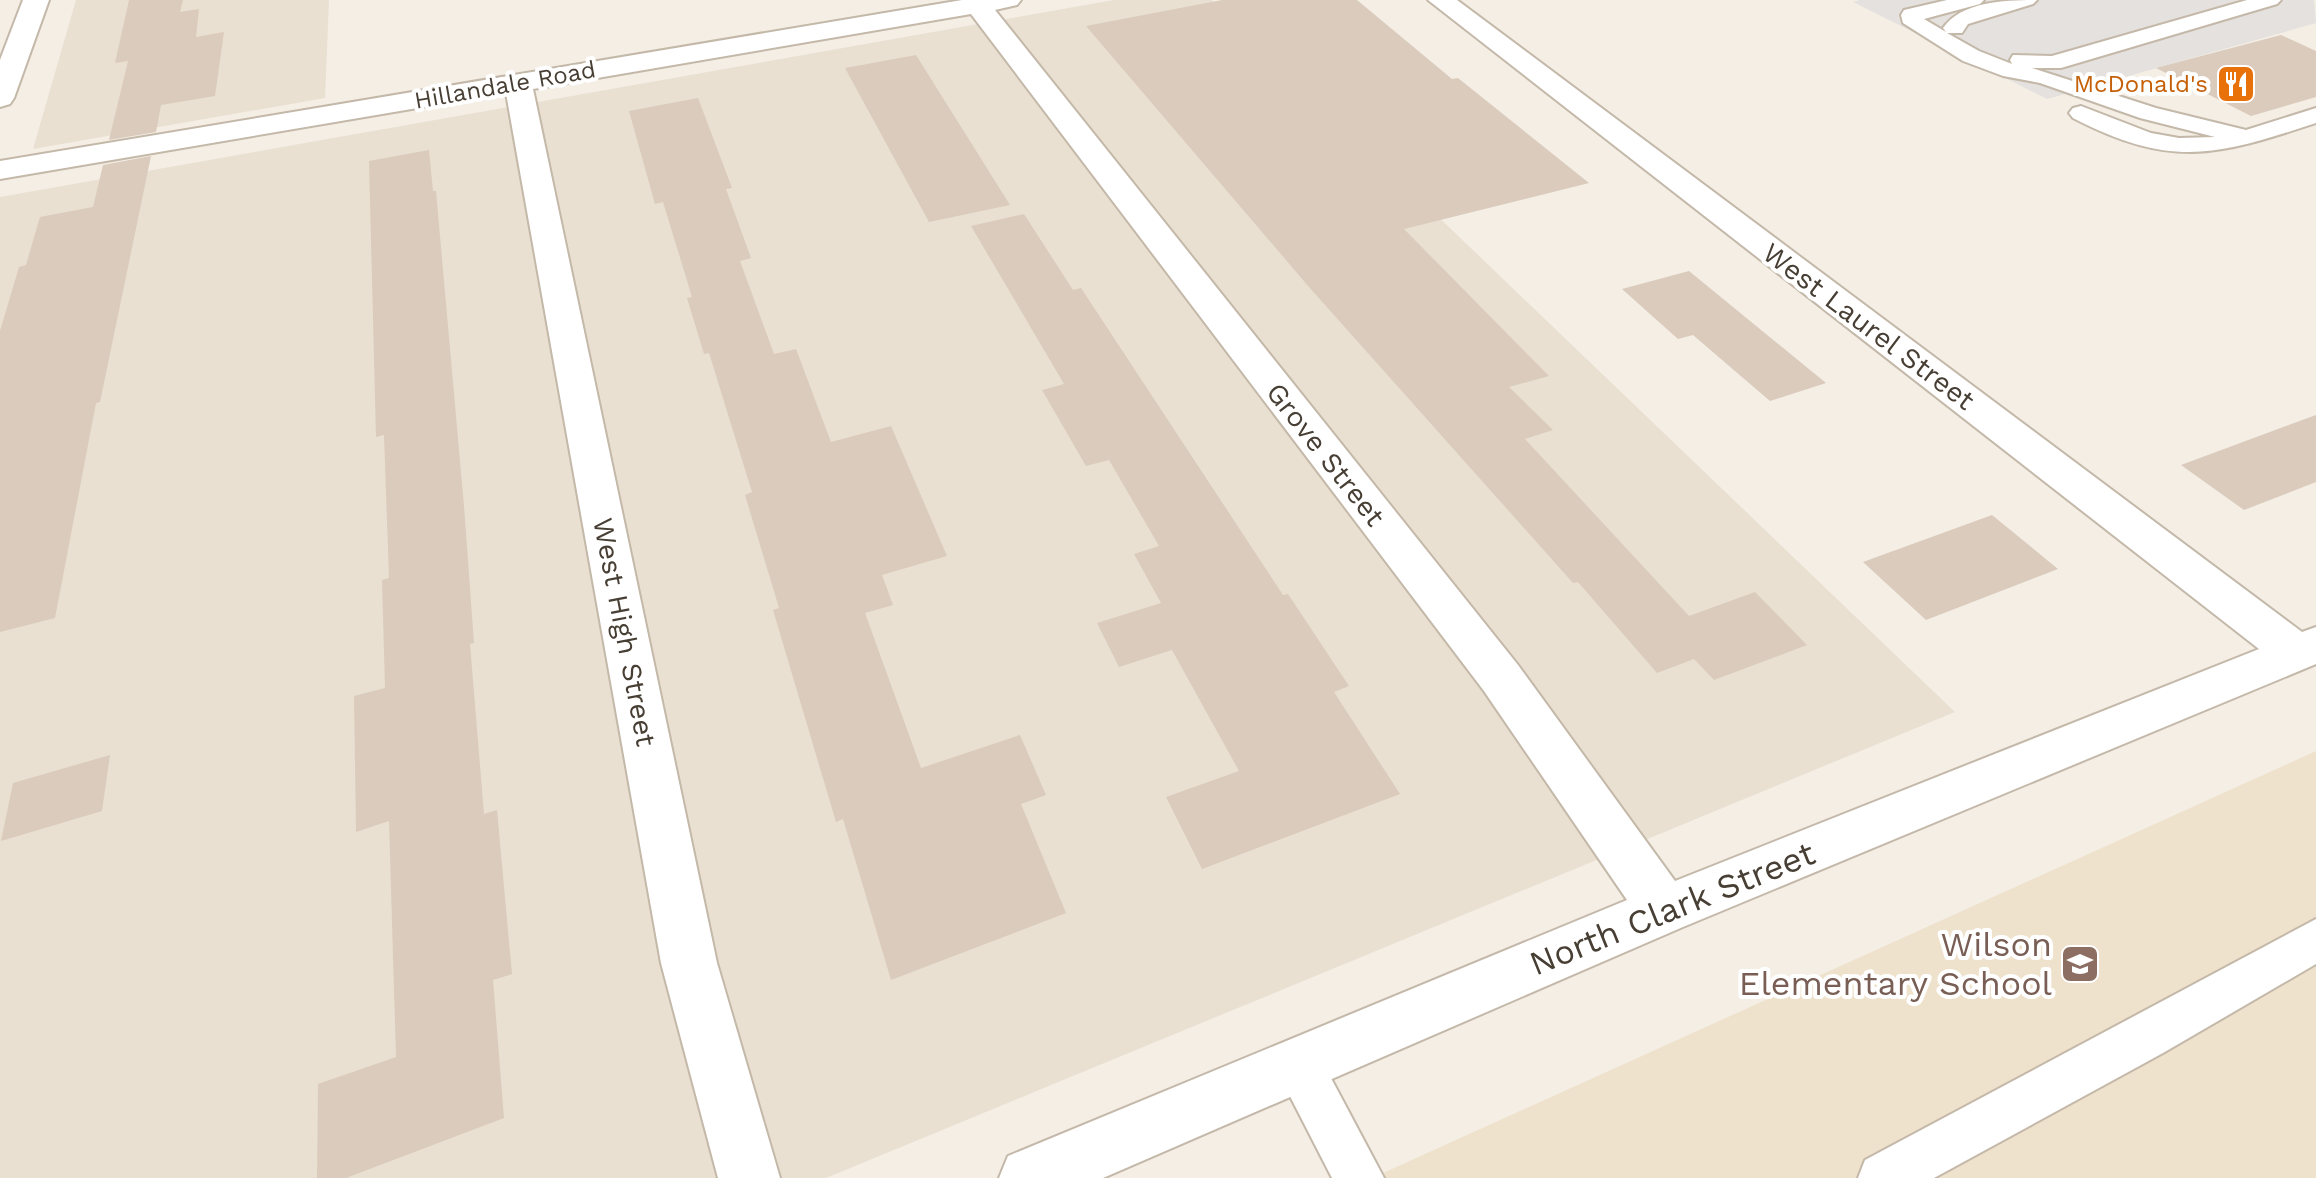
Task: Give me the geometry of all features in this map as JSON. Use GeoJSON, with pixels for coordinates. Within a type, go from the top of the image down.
{"type":"FeatureCollection","features":[{"type":"Feature","properties":{"kind":"street"},"geometry":{"type":"LineString","coordinates":[[0,98],[36,0]]}},
{"type":"Feature","properties":{"kind":"street","name":"West Laurel Street"},"geometry":{"type":"LineString","coordinates":[[1441,0],[2310,656]]}},
{"type":"Feature","properties":{"kind":"street","name":"Hillandale Road"},"geometry":{"type":"LineString","coordinates":[[0,170],[994,3]]}},
{"type":"Feature","properties":{"kind":"street","name":"Grove Street"},"geometry":{"type":"LineString","coordinates":[[994,3],[1501,678],[1664,910]]}},
{"type":"Feature","properties":{"kind":"street","name":"West High Street"},"geometry":{"type":"LineString","coordinates":[[518,83],[689,963],[749,1178]]}},
{"type":"Feature","properties":{"kind":"street","name":"North Clark Street"},"geometry":{"type":"LineString","coordinates":[[1030,1178],[1664,910],[2310,656]]}},
{"type":"Feature","properties":{"kind":"lane"},"geometry":{"type":"LineString","coordinates":[[1973,0],[1912,15],[1914,23],[1971,56],[2011,71],[2090,118],[2133,135],[2182,147],[2216,145],[2316,115]]}},
{"type":"Feature","properties":{"kind":"lane"},"geometry":{"type":"LineString","coordinates":[[2026,0],[2025,3],[1960,19],[1953,27],[1986,49],[2017,60],[2042,64],[2270,0]]}},
{"type":"Feature","properties":{"kind":"lane"},"geometry":{"type":"LineString","coordinates":[[1883,1178],[2146,1037],[2316,940]]}},
{"type":"Feature","properties":{"kind":"lane"},"geometry":{"type":"LineString","coordinates":[[1298,1065],[1359,1178]]}},
{"type":"Feature","properties":{"kind":"shaded area"},"geometry":{"type":"Polygon","coordinates":[[[76,0],[329,0],[325,98],[33,149],[76,0]]]}},
{"type":"Feature","properties":{"kind":"shaded area"},"geometry":{"type":"Polygon","coordinates":[[[1114,0],[1212,0],[1955,712],[826,1178],[0,1178],[0,197],[1114,0]]]}},
{"type":"Feature","properties":{"kind":"shaded area"},"geometry":{"type":"Polygon","coordinates":[[[2314,0],[2316,23],[2047,99],[1853,2],[2314,0]]]}},
{"type":"Feature","properties":{"kind":"shaded area","name":"Wilson Elementary School"},"geometry":{"type":"Polygon","coordinates":[[[2316,751],[2316,1178],[1372,1178],[2316,751]]]}},
{"type":"Feature","properties":{"kind":"building"},"geometry":{"type":"Polygon","coordinates":[[[129,0],[183,0],[180,12],[199,9],[196,37],[224,32],[215,96],[161,105],[156,132],[109,140],[128,61],[115,63],[129,0]]]}},
{"type":"Feature","properties":{"kind":"building"},"geometry":{"type":"Polygon","coordinates":[[[1222,0],[1357,0],[1452,79],[1458,78],[1589,183],[1404,229],[1549,376],[1509,387],[1553,430],[1525,439],[1689,616],[1755,592],[1807,645],[1714,680],[1694,659],[1657,673],[1309,287],[1086,26],[1222,0]]]}},
{"type":"Feature","properties":{"kind":"building","name":"McDonald's"},"geometry":{"type":"Polygon","coordinates":[[[2281,35],[2316,51],[2316,97],[2251,116],[2156,68],[2281,35]]]}},
{"type":"Feature","properties":{"kind":"building"},"geometry":{"type":"Polygon","coordinates":[[[916,55],[1010,205],[929,222],[845,68],[916,55]]]}},
{"type":"Feature","properties":{"kind":"building"},"geometry":{"type":"Polygon","coordinates":[[[698,98],[732,188],[726,189],[751,258],[740,261],[774,354],[796,349],[831,442],[891,426],[947,556],[882,575],[893,605],[865,613],[921,768],[1020,735],[1046,795],[1021,804],[1066,913],[891,980],[843,819],[836,822],[773,610],[779,608],[745,495],[752,492],[709,353],[704,354],[687,298],[692,297],[663,202],[655,204],[629,111],[698,98]]]}},
{"type":"Feature","properties":{"kind":"building"},"geometry":{"type":"Polygon","coordinates":[[[429,150],[433,191],[436,191],[464,506],[474,643],[470,644],[484,814],[497,810],[512,974],[493,980],[504,1118],[346,1178],[317,1178],[318,1084],[396,1057],[389,821],[356,832],[354,696],[385,688],[382,580],[389,578],[384,435],[376,437],[369,161],[429,150]]]}},
{"type":"Feature","properties":{"kind":"building"},"geometry":{"type":"Polygon","coordinates":[[[151,156],[100,402],[96,403],[55,618],[0,632],[0,331],[19,267],[26,265],[40,217],[93,207],[103,165],[151,156]]]}},
{"type":"Feature","properties":{"kind":"building"},"geometry":{"type":"Polygon","coordinates":[[[1024,214],[1073,290],[1081,288],[1283,595],[1288,594],[1349,686],[1334,692],[1400,794],[1202,869],[1166,797],[1239,771],[1172,650],[1119,667],[1097,623],[1161,603],[1134,554],[1159,546],[1109,460],[1086,466],[1042,390],[1064,384],[971,226],[1024,214]]]}},
{"type":"Feature","properties":{"kind":"building"},"geometry":{"type":"Polygon","coordinates":[[[1689,271],[1826,383],[1770,401],[1693,335],[1678,339],[1622,289],[1689,271]]]}},
{"type":"Feature","properties":{"kind":"building"},"geometry":{"type":"Polygon","coordinates":[[[2316,415],[2316,482],[2244,510],[2181,465],[2316,415]]]}},
{"type":"Feature","properties":{"kind":"building"},"geometry":{"type":"Polygon","coordinates":[[[1992,515],[2058,569],[1926,620],[1863,562],[1992,515]]]}},
{"type":"Feature","properties":{"kind":"building"},"geometry":{"type":"Polygon","coordinates":[[[110,755],[102,811],[1,841],[13,783],[110,755]]]}},
{"type":"Feature","properties":{"kind":"place","name":"McDonald's"},"geometry":{"type":"Point","coordinates":[2236,84]}},
{"type":"Feature","properties":{"kind":"place","name":"Wilson Elementary School"},"geometry":{"type":"Point","coordinates":[2080,964]}}]}
